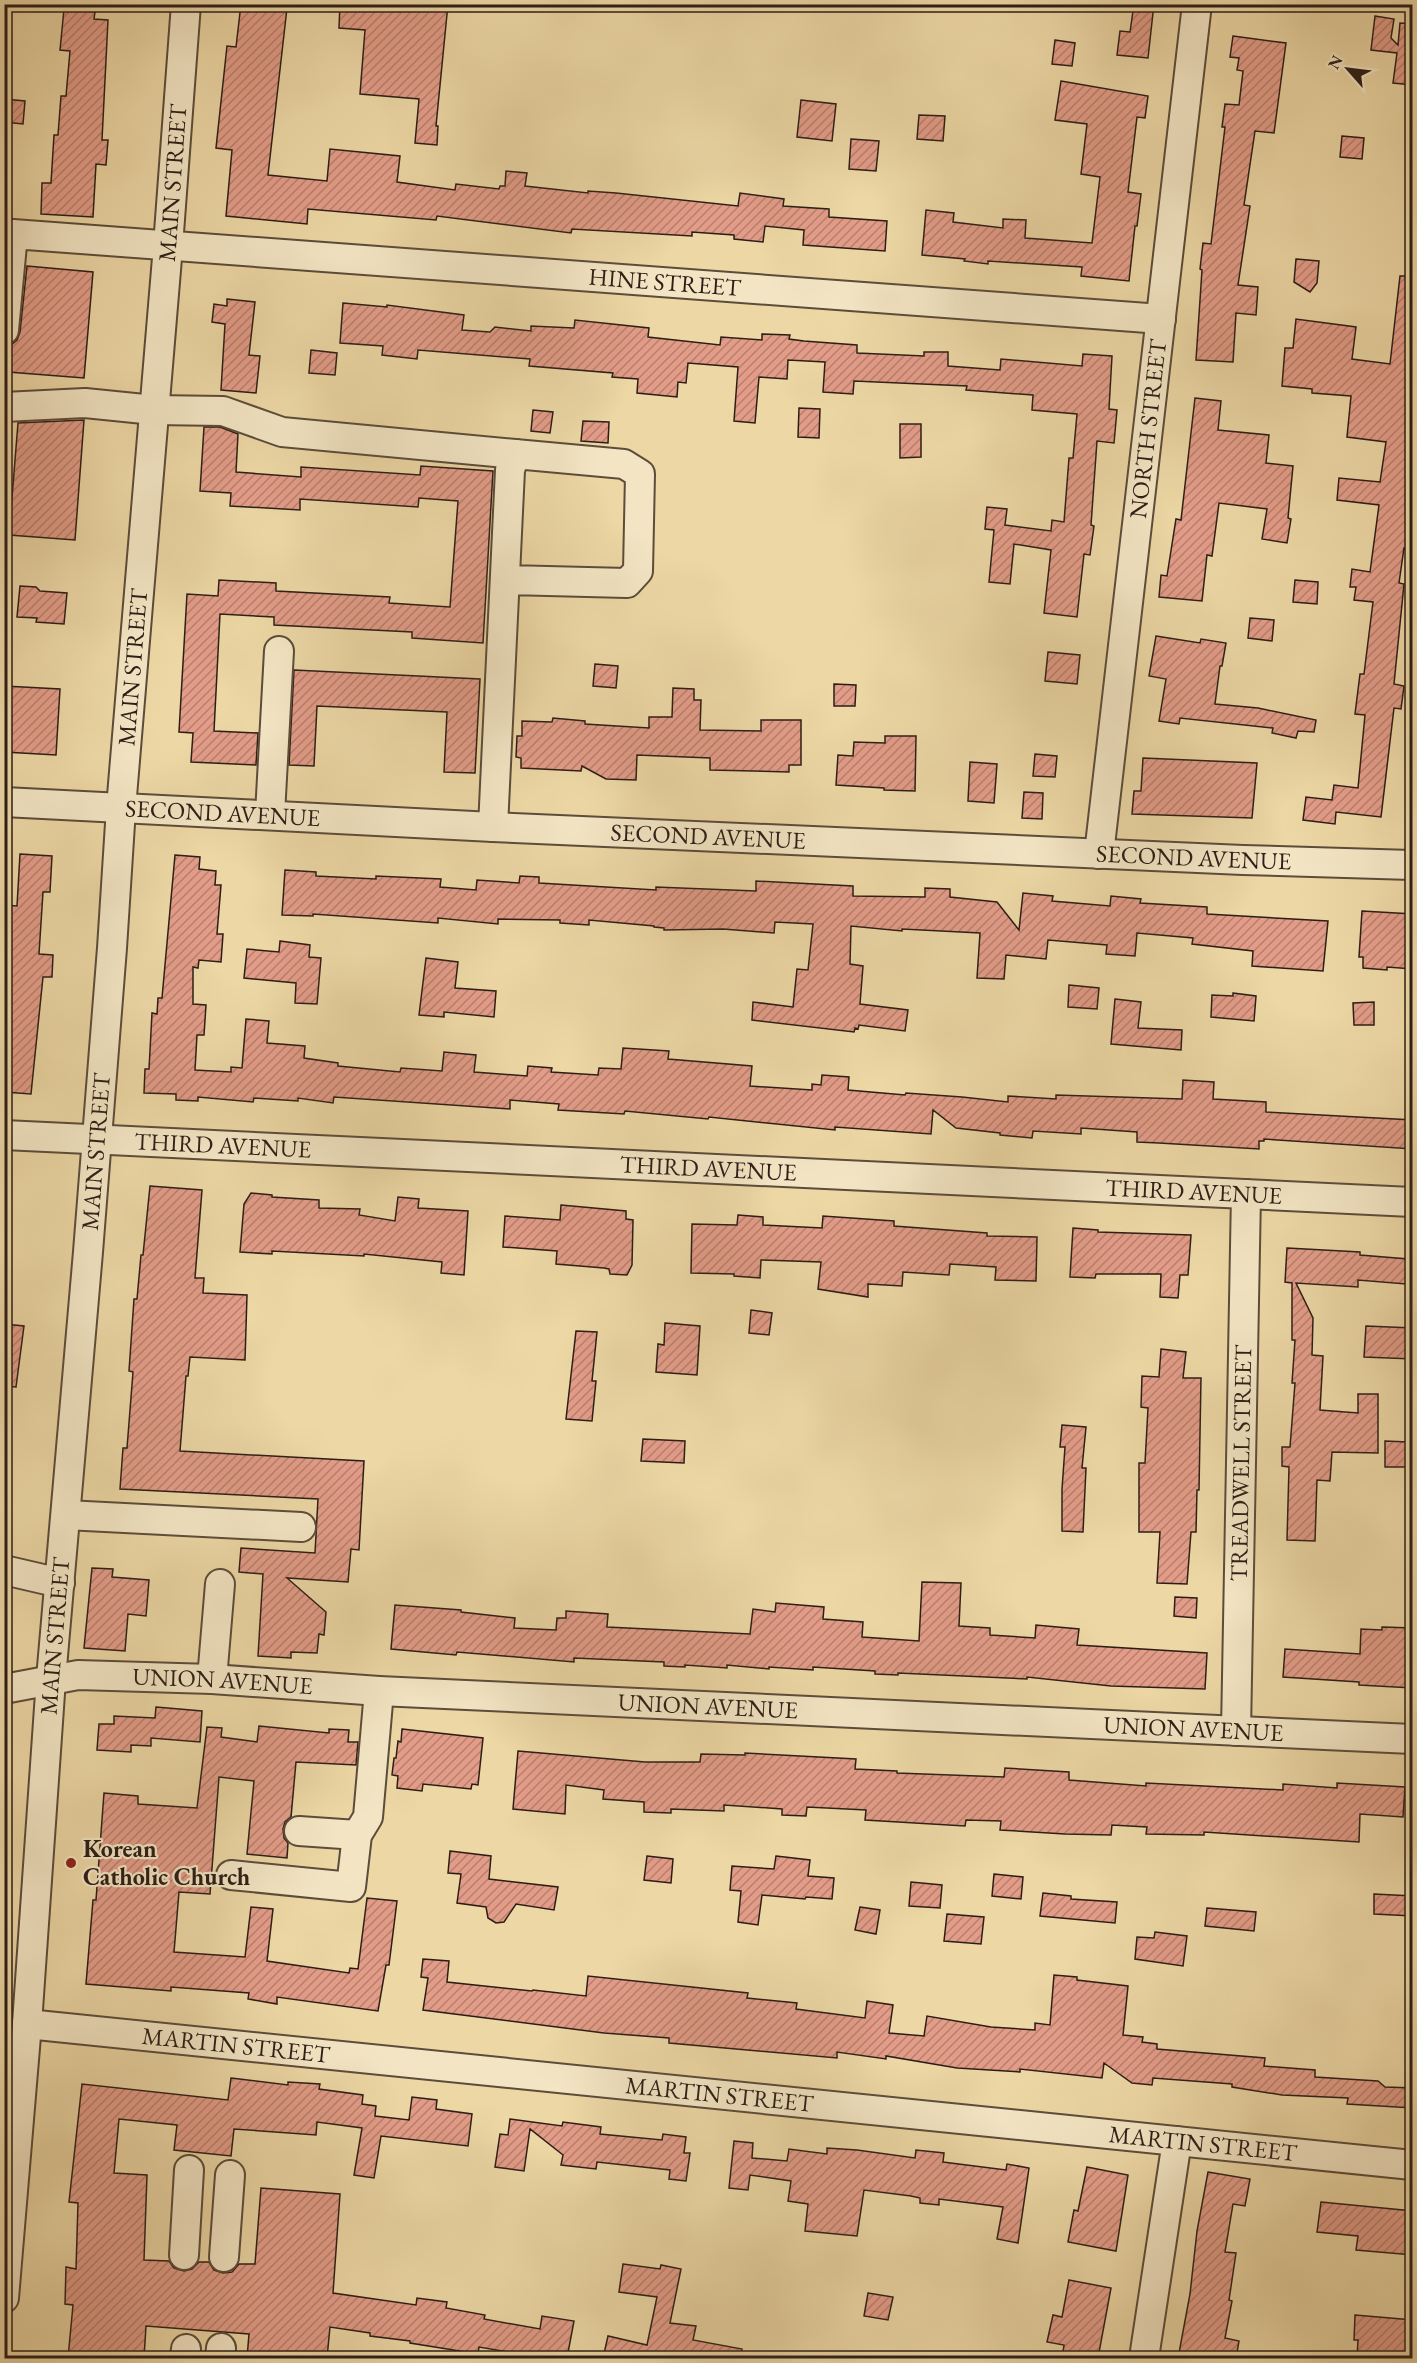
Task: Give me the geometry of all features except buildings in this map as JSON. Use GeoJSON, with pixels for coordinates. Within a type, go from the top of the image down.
{"type":"FeatureCollection","features":[{"type":"Feature","properties":{"kind":"street","name":"MAIN STREET"},"geometry":{"type":"LineString","coordinates":[[4,2298],[9,2173],[20,2009],[66,1515],[186,4]]}},
{"type":"Feature","properties":{"kind":"street","name":"NORTH STREET"},"geometry":{"type":"LineString","coordinates":[[1099,854],[1197,4]]}},
{"type":"Feature","properties":{"kind":"street","name":"HINE STREET"},"geometry":{"type":"LineString","coordinates":[[4,330],[13,234],[1161,319]]}},
{"type":"Feature","properties":{"kind":"street"},"geometry":{"type":"LineString","coordinates":[[4,407],[85,404],[154,410],[223,411],[282,432],[624,464],[640,474],[638,571],[627,583],[506,580]]}},
{"type":"Feature","properties":{"kind":"street"},"geometry":{"type":"LineString","coordinates":[[493,827],[510,470],[516,454]]}},
{"type":"Feature","properties":{"kind":"street"},"geometry":{"type":"LineString","coordinates":[[270,814],[279,651]]}},
{"type":"Feature","properties":{"kind":"street","name":"SECOND AVENUE"},"geometry":{"type":"LineString","coordinates":[[4,802],[493,827],[1099,854],[1413,865]]}},
{"type":"Feature","properties":{"kind":"street","name":"THIRD AVENUE"},"geometry":{"type":"LineString","coordinates":[[4,1135],[1413,1202]]}},
{"type":"Feature","properties":{"kind":"street","name":"TREADWELL STREET"},"geometry":{"type":"LineString","coordinates":[[1236,1731],[1246,1194]]}},
{"type":"Feature","properties":{"kind":"street"},"geometry":{"type":"LineString","coordinates":[[66,1515],[301,1527]]}},
{"type":"Feature","properties":{"kind":"street"},"geometry":{"type":"LineString","coordinates":[[4,1570],[60,1583]]}},
{"type":"Feature","properties":{"kind":"street"},"geometry":{"type":"LineString","coordinates":[[212,1679],[220,1584]]}},
{"type":"Feature","properties":{"kind":"street","name":"UNION AVENUE"},"geometry":{"type":"LineString","coordinates":[[4,1689],[78,1675],[212,1679],[380,1691],[1413,1739]]}},
{"type":"Feature","properties":{"kind":"street"},"geometry":{"type":"LineString","coordinates":[[231,1875],[351,1887],[357,1835],[368,1817],[380,1691]]}},
{"type":"Feature","properties":{"kind":"street"},"geometry":{"type":"LineString","coordinates":[[299,1831],[357,1835]]}},
{"type":"Feature","properties":{"kind":"street","name":"MARTIN STREET"},"geometry":{"type":"LineString","coordinates":[[20,2009],[1177,2141],[1413,2165]]}},
{"type":"Feature","properties":{"kind":"street"},"geometry":{"type":"LineString","coordinates":[[1144,2358],[1177,2141]]}},
{"type":"Feature","properties":{"kind":"street"},"geometry":{"type":"LineString","coordinates":[[184,2254],[189,2170]]}},
{"type":"Feature","properties":{"kind":"street"},"geometry":{"type":"LineString","coordinates":[[224,2257],[230,2175]]}},
{"type":"Feature","properties":{"kind":"place","name":"Korean Catholic Church"},"geometry":{"type":"Point","coordinates":[71,1863]}}]}
